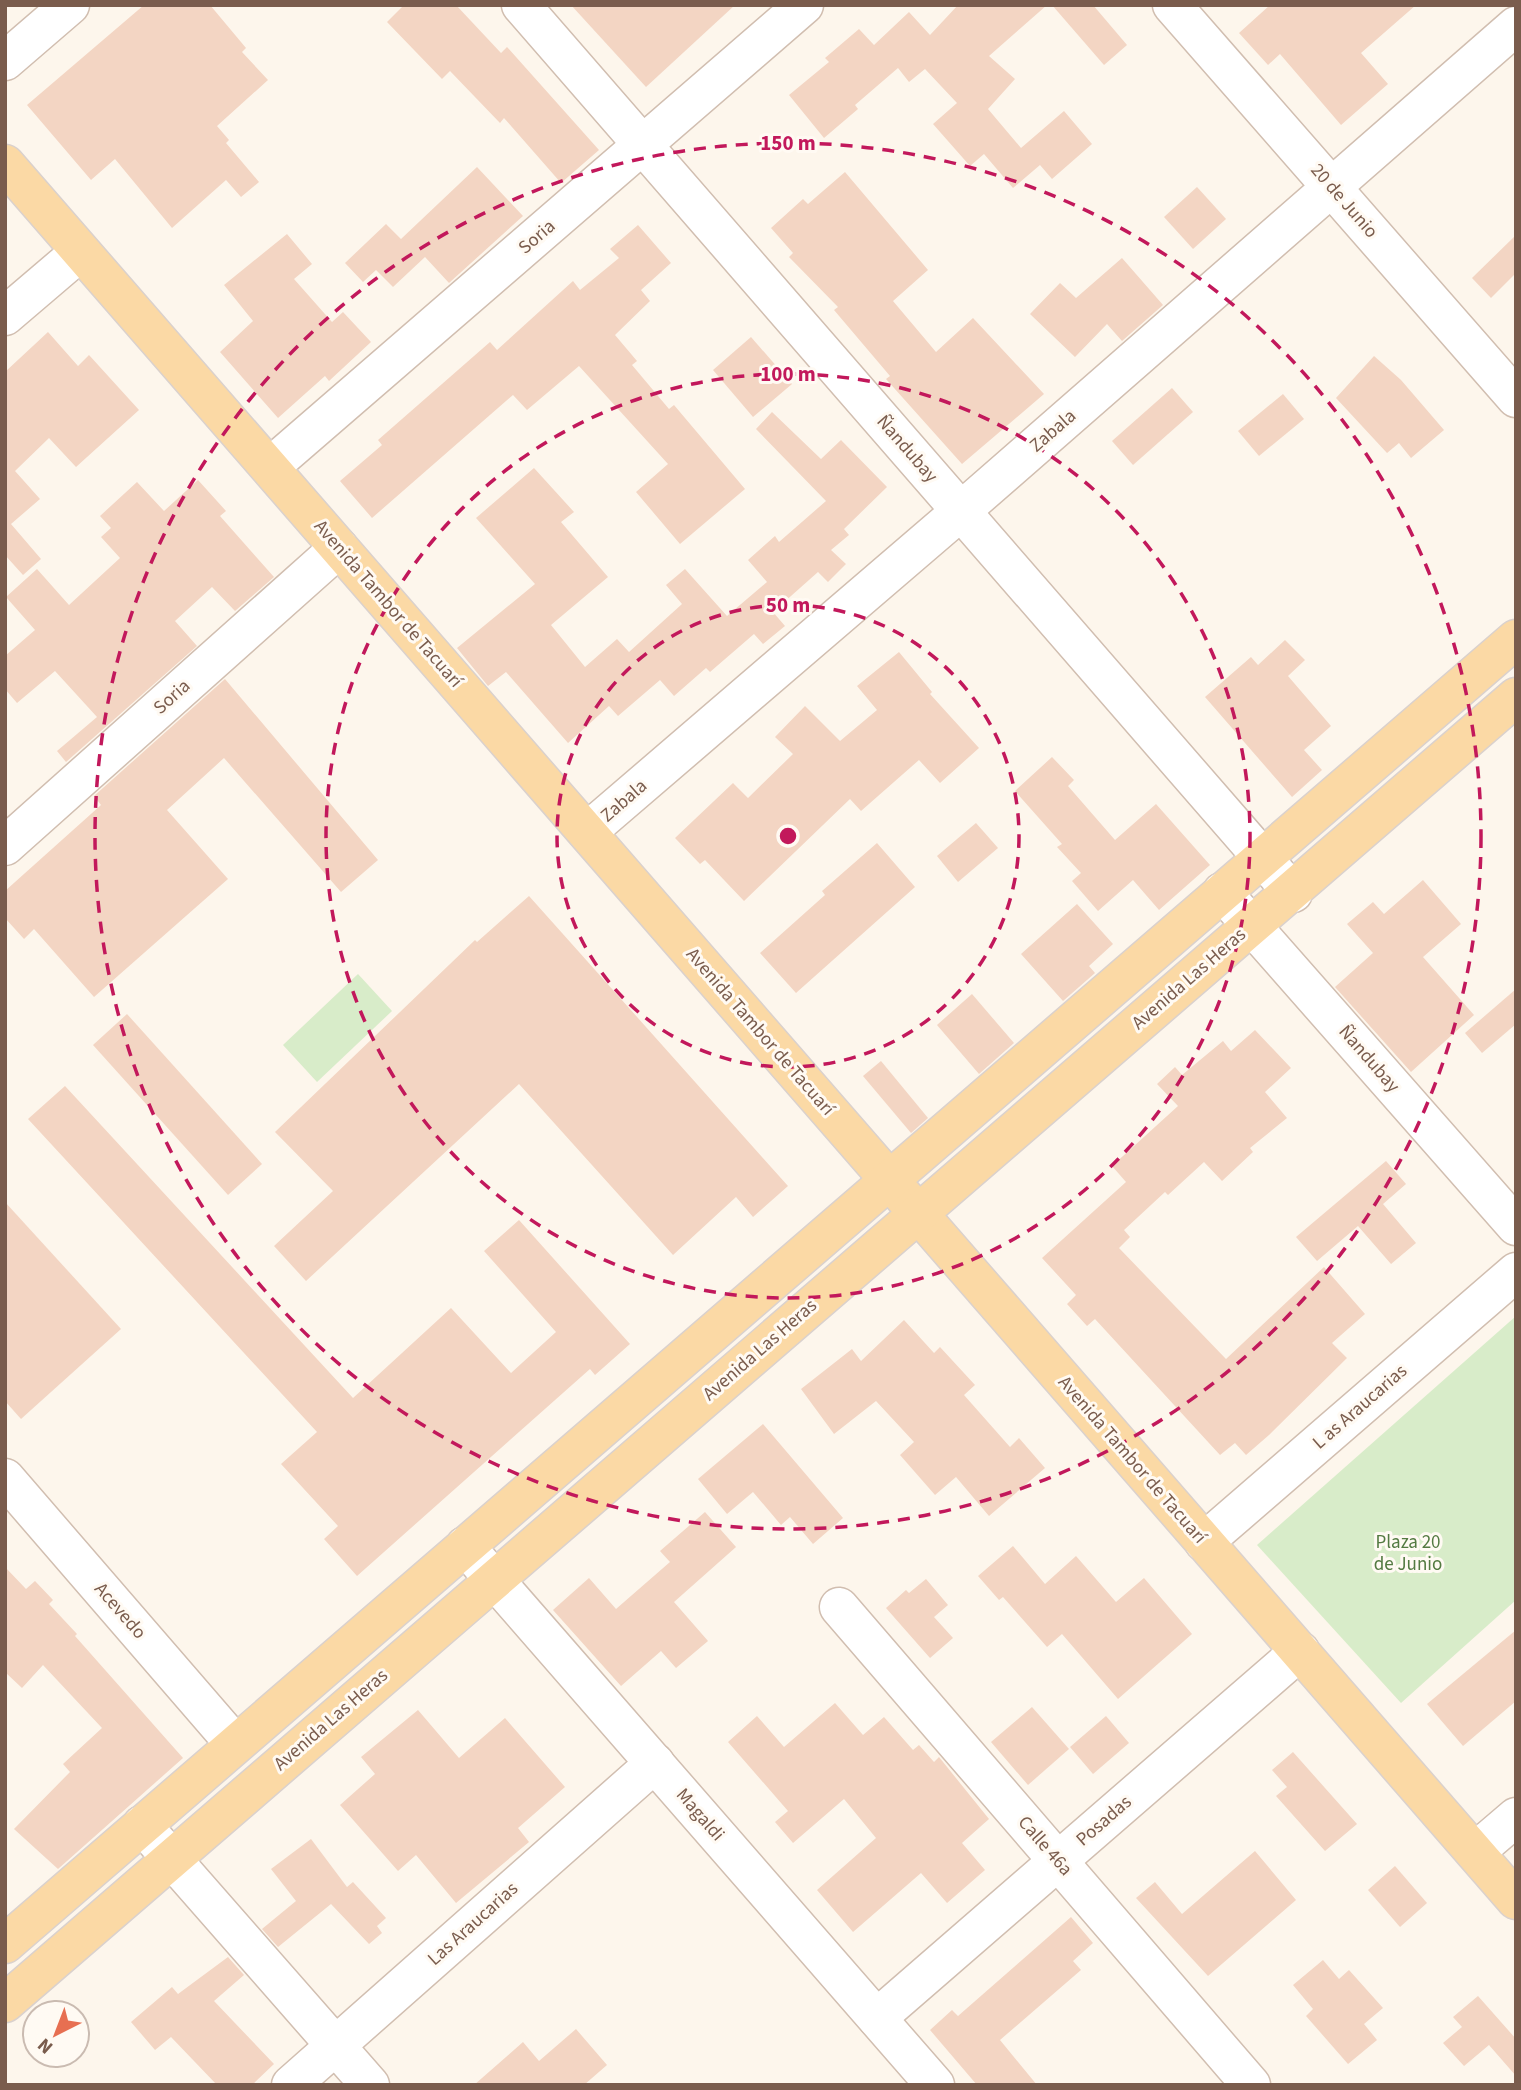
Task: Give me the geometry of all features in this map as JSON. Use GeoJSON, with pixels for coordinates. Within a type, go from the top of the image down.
{"type":"FeatureCollection","features":[{"type":"Feature","properties":{"kind":"main road","name":"Avenida Tambor de Tacuarí"},"geometry":{"type":"LineString","coordinates":[[5,164],[1516,1899]]}},
{"type":"Feature","properties":{"kind":"main road"},"geometry":{"type":"LineString","coordinates":[[5,1944],[1516,639]]}},
{"type":"Feature","properties":{"kind":"main road","name":"Avenida Las Heras"},"geometry":{"type":"LineString","coordinates":[[5,2003],[1251,926],[1293,893],[1516,697]]}},
{"type":"Feature","properties":{"kind":"street"},"geometry":{"type":"LineString","coordinates":[[5,61],[70,5]]}},
{"type":"Feature","properties":{"kind":"street","name":"Ñandubay"},"geometry":{"type":"LineString","coordinates":[[521,5],[1293,893]]}},
{"type":"Feature","properties":{"kind":"street","name":"Soria"},"geometry":{"type":"LineString","coordinates":[[270,467],[804,5]]}},
{"type":"Feature","properties":{"kind":"street","name":"20 de Junio"},"geometry":{"type":"LineString","coordinates":[[1172,5],[1516,398]]}},
{"type":"Feature","properties":{"kind":"street","name":"Zabala"},"geometry":{"type":"LineString","coordinates":[[587,832],[961,511],[1331,186],[1511,21]]}},
{"type":"Feature","properties":{"kind":"street"},"geometry":{"type":"LineString","coordinates":[[5,316],[80,252]]}},
{"type":"Feature","properties":{"kind":"street","name":"Soria"},"geometry":{"type":"LineString","coordinates":[[8,838],[339,548]]}},
{"type":"Feature","properties":{"kind":"street","name":"Ñandubay"},"geometry":{"type":"LineString","coordinates":[[1222,892],[1516,1226]]}},
{"type":"Feature","properties":{"kind":"street","name":"L as Araucarias"},"geometry":{"type":"LineString","coordinates":[[1204,1542],[1516,1272]]}},
{"type":"Feature","properties":{"kind":"street","name":"Acevedo"},"geometry":{"type":"LineString","coordinates":[[5,1478],[235,1744]]}},
{"type":"Feature","properties":{"kind":"street","name":"Magaldi"},"geometry":{"type":"LineString","coordinates":[[465,1546],[935,2085]]}},
{"type":"Feature","properties":{"kind":"street","name":"Calle 46a"},"geometry":{"type":"LineString","coordinates":[[839,1607],[1251,2085]]}},
{"type":"Feature","properties":{"kind":"street","name":"Posadas"},"geometry":{"type":"LineString","coordinates":[[877,2018],[1300,1651]]}},
{"type":"Feature","properties":{"kind":"street","name":"Las Araucarias"},"geometry":{"type":"LineString","coordinates":[[291,2085],[655,1763]]}},
{"type":"Feature","properties":{"kind":"street"},"geometry":{"type":"LineString","coordinates":[[1475,1852],[1516,1817]]}},
{"type":"Feature","properties":{"kind":"street"},"geometry":{"type":"LineString","coordinates":[[142,1825],[370,2085]]}},
{"type":"Feature","properties":{"kind":"green space"},"geometry":{"type":"Polygon","coordinates":[[[358,974],[392,1011],[317,1082],[283,1045],[358,974]]]}},
{"type":"Feature","properties":{"kind":"green space","name":"Plaza 20 de Junio"},"geometry":{"type":"Polygon","coordinates":[[[1516,1316],[1516,1600],[1401,1703],[1257,1545],[1516,1316]]]}},
{"type":"Feature","properties":{"kind":"building"},"geometry":{"type":"Polygon","coordinates":[[[144,5],[210,5],[246,48],[242,52],[268,80],[217,126],[229,140],[226,143],[259,182],[241,197],[226,180],[172,228],[115,159],[91,180],[27,105],[144,5]]]}},
{"type":"Feature","properties":{"kind":"building"},"geometry":{"type":"Polygon","coordinates":[[[404,5],[456,5],[501,53],[507,47],[599,150],[561,183],[504,118],[500,123],[450,71],[442,79],[387,22],[404,5]]]}},
{"type":"Feature","properties":{"kind":"building"},"geometry":{"type":"Polygon","coordinates":[[[571,5],[735,5],[646,87],[571,5]]]}},
{"type":"Feature","properties":{"kind":"building"},"geometry":{"type":"Polygon","coordinates":[[[958,5],[1047,5],[989,56],[1015,79],[988,109],[1021,148],[1064,111],[1092,144],[1052,179],[1040,165],[1013,188],[984,154],[970,166],[933,124],[957,103],[925,69],[909,82],[898,68],[855,105],[858,109],[824,138],[789,95],[829,62],[825,58],[859,29],[874,45],[909,12],[930,35],[958,5]]]}},
{"type":"Feature","properties":{"kind":"building"},"geometry":{"type":"Polygon","coordinates":[[[1052,5],[1093,5],[1127,45],[1104,65],[1052,5]]]}},
{"type":"Feature","properties":{"kind":"building"},"geometry":{"type":"Polygon","coordinates":[[[1270,5],[1416,5],[1361,53],[1388,84],[1341,125],[1280,54],[1268,65],[1239,33],[1270,5]]]}},
{"type":"Feature","properties":{"kind":"building"},"geometry":{"type":"Polygon","coordinates":[[[477,167],[523,216],[449,283],[425,257],[393,287],[376,270],[363,282],[345,263],[386,224],[401,239],[477,167]]]}},
{"type":"Feature","properties":{"kind":"building"},"geometry":{"type":"Polygon","coordinates":[[[845,172],[928,270],[893,301],[936,352],[973,318],[1044,394],[962,464],[886,379],[890,376],[834,310],[838,307],[789,257],[793,253],[771,228],[803,199],[808,204],[845,172]]]}},
{"type":"Feature","properties":{"kind":"building"},"geometry":{"type":"Polygon","coordinates":[[[1197,187],[1226,219],[1193,249],[1164,217],[1197,187]]]}},
{"type":"Feature","properties":{"kind":"building"},"geometry":{"type":"Polygon","coordinates":[[[638,225],[671,263],[641,290],[650,301],[615,335],[637,361],[632,365],[669,409],[674,405],[745,489],[680,544],[636,492],[668,464],[579,366],[527,410],[513,395],[372,518],[340,481],[382,445],[378,440],[490,342],[497,350],[573,281],[580,290],[619,258],[610,249],[638,225]]]}},
{"type":"Feature","properties":{"kind":"building"},"geometry":{"type":"Polygon","coordinates":[[[287,234],[312,264],[294,279],[332,322],[343,312],[371,342],[329,381],[325,376],[278,418],[220,352],[253,321],[224,285],[287,234]]]}},
{"type":"Feature","properties":{"kind":"building"},"geometry":{"type":"Polygon","coordinates":[[[1516,235],[1516,273],[1491,298],[1472,278],[1516,235]]]}},
{"type":"Feature","properties":{"kind":"building"},"geometry":{"type":"Polygon","coordinates":[[[1122,258],[1163,305],[1122,341],[1107,324],[1075,357],[1030,314],[1060,283],[1076,298],[1122,258]]]}},
{"type":"Feature","properties":{"kind":"building"},"geometry":{"type":"Polygon","coordinates":[[[48,332],[78,366],[89,355],[139,410],[76,467],[49,438],[15,471],[40,499],[11,524],[41,559],[23,575],[5,555],[5,372],[48,332]]]}},
{"type":"Feature","properties":{"kind":"building"},"geometry":{"type":"Polygon","coordinates":[[[751,337],[792,384],[753,417],[713,370],[751,337]]]}},
{"type":"Feature","properties":{"kind":"building"},"geometry":{"type":"Polygon","coordinates":[[[1374,356],[1401,380],[1444,430],[1411,458],[1399,443],[1387,453],[1336,398],[1374,356]]]}},
{"type":"Feature","properties":{"kind":"building"},"geometry":{"type":"Polygon","coordinates":[[[1172,388],[1193,412],[1133,465],[1112,441],[1172,388]]]}},
{"type":"Feature","properties":{"kind":"building"},"geometry":{"type":"Polygon","coordinates":[[[1283,394],[1304,419],[1259,456],[1238,431],[1283,394]]]}},
{"type":"Feature","properties":{"kind":"building"},"geometry":{"type":"Polygon","coordinates":[[[772,412],[821,459],[841,440],[887,487],[844,529],[849,535],[831,550],[846,564],[828,582],[818,572],[773,612],[785,626],[763,644],[754,634],[710,672],[706,668],[674,696],[660,680],[618,716],[609,706],[568,743],[506,672],[488,686],[457,648],[535,584],[476,518],[534,468],[574,512],[561,522],[608,577],[551,625],[585,667],[617,639],[629,652],[682,604],[666,585],[685,569],[727,616],[767,582],[748,560],[775,536],[779,542],[826,501],[756,429],[772,412]]]}},
{"type":"Feature","properties":{"kind":"building"},"geometry":{"type":"Polygon","coordinates":[[[198,480],[226,511],[220,516],[274,577],[235,611],[212,587],[175,621],[197,646],[66,762],[57,751],[97,717],[55,671],[17,703],[5,689],[5,656],[35,630],[6,597],[37,569],[69,605],[120,558],[101,537],[111,528],[100,516],[137,482],[164,511],[198,480]]]}},
{"type":"Feature","properties":{"kind":"building"},"geometry":{"type":"Polygon","coordinates":[[[1285,640],[1305,660],[1288,676],[1331,726],[1304,750],[1322,770],[1292,797],[1205,697],[1251,657],[1258,665],[1285,640]]]}},
{"type":"Feature","properties":{"kind":"building"},"geometry":{"type":"Polygon","coordinates":[[[899,652],[932,692],[930,694],[979,748],[940,783],[919,760],[861,811],[850,799],[744,901],[705,860],[700,864],[675,838],[733,783],[748,798],[793,754],[775,737],[805,706],[840,741],[877,710],[857,686],[899,652]]]}},
{"type":"Feature","properties":{"kind":"building"},"geometry":{"type":"Polygon","coordinates":[[[225,679],[378,860],[341,892],[224,758],[167,810],[228,879],[94,997],[34,929],[24,939],[5,918],[5,891],[101,805],[94,796],[225,679]]]}},
{"type":"Feature","properties":{"kind":"building"},"geometry":{"type":"Polygon","coordinates":[[[1052,757],[1074,780],[1068,786],[1115,840],[1156,804],[1210,865],[1159,910],[1133,880],[1098,911],[1072,881],[1081,873],[1057,847],[1062,844],[1015,791],[1052,757]]]}},
{"type":"Feature","properties":{"kind":"building"},"geometry":{"type":"Polygon","coordinates":[[[976,823],[998,848],[958,882],[937,856],[976,823]]]}},
{"type":"Feature","properties":{"kind":"building"},"geometry":{"type":"Polygon","coordinates":[[[877,843],[915,887],[796,993],[760,953],[825,895],[822,891],[877,843]]]}},
{"type":"Feature","properties":{"kind":"building"},"geometry":{"type":"Polygon","coordinates":[[[1423,880],[1461,924],[1423,957],[1474,1015],[1411,1072],[1335,987],[1373,953],[1347,924],[1373,902],[1384,914],[1423,880]]]}},
{"type":"Feature","properties":{"kind":"building"},"geometry":{"type":"Polygon","coordinates":[[[529,896],[788,1186],[753,1217],[736,1197],[673,1255],[519,1084],[306,1281],[274,1246],[333,1191],[275,1132],[475,940],[477,942],[529,896]]]}},
{"type":"Feature","properties":{"kind":"building"},"geometry":{"type":"Polygon","coordinates":[[[1077,904],[1113,944],[1089,966],[1095,973],[1063,1001],[1021,954],[1077,904]]]}},
{"type":"Feature","properties":{"kind":"building"},"geometry":{"type":"Polygon","coordinates":[[[1516,989],[1516,1024],[1482,1053],[1465,1033],[1516,989]]]}},
{"type":"Feature","properties":{"kind":"building"},"geometry":{"type":"Polygon","coordinates":[[[972,994],[1014,1043],[979,1074],[937,1025],[972,994]]]}},
{"type":"Feature","properties":{"kind":"building"},"geometry":{"type":"Polygon","coordinates":[[[127,1014],[262,1164],[228,1195],[93,1045],[127,1014]]]}},
{"type":"Feature","properties":{"kind":"building"},"geometry":{"type":"Polygon","coordinates":[[[1255,1030],[1291,1068],[1265,1092],[1287,1118],[1250,1148],[1253,1152],[1222,1181],[1204,1162],[1168,1195],[1165,1192],[1124,1230],[1130,1237],[1119,1248],[1226,1359],[1324,1267],[1365,1314],[1332,1343],[1347,1358],[1269,1435],[1246,1455],[1235,1443],[1220,1455],[1095,1319],[1087,1326],[1067,1304],[1076,1295],[1042,1258],[1126,1182],[1112,1166],[1178,1106],[1157,1084],[1175,1067],[1182,1075],[1223,1041],[1231,1051],[1255,1030]]]}},
{"type":"Feature","properties":{"kind":"building"},"geometry":{"type":"Polygon","coordinates":[[[881,1061],[928,1118],[911,1133],[863,1076],[881,1061]]]}},
{"type":"Feature","properties":{"kind":"building"},"geometry":{"type":"Polygon","coordinates":[[[65,1086],[353,1398],[451,1308],[511,1373],[556,1332],[484,1251],[519,1220],[630,1344],[595,1375],[590,1369],[357,1576],[324,1539],[338,1526],[281,1464],[317,1432],[28,1119],[65,1086]]]}},
{"type":"Feature","properties":{"kind":"building"},"geometry":{"type":"Polygon","coordinates":[[[1386,1161],[1406,1184],[1383,1204],[1416,1243],[1391,1264],[1358,1226],[1317,1261],[1296,1237],[1386,1161]]]}},
{"type":"Feature","properties":{"kind":"building"},"geometry":{"type":"Polygon","coordinates":[[[5,1202],[121,1329],[21,1419],[5,1401],[5,1202]]]}},
{"type":"Feature","properties":{"kind":"building"},"geometry":{"type":"Polygon","coordinates":[[[904,1320],[934,1353],[940,1347],[975,1385],[964,1395],[1010,1447],[1019,1438],[1045,1468],[989,1516],[956,1477],[935,1495],[900,1455],[914,1442],[876,1401],[834,1434],[801,1389],[852,1349],[861,1361],[904,1320]]]}},
{"type":"Feature","properties":{"kind":"building"},"geometry":{"type":"Polygon","coordinates":[[[763,1424],[843,1518],[813,1544],[790,1517],[781,1525],[753,1492],[727,1514],[698,1479],[763,1424]]]}},
{"type":"Feature","properties":{"kind":"building"},"geometry":{"type":"Polygon","coordinates":[[[705,1512],[736,1547],[674,1602],[708,1641],[676,1668],[661,1651],[621,1686],[553,1610],[589,1578],[616,1609],[670,1562],[660,1551],[705,1512]]]}},
{"type":"Feature","properties":{"kind":"building"},"geometry":{"type":"Polygon","coordinates":[[[1013,1546],[1045,1584],[1076,1556],[1116,1602],[1144,1578],[1192,1634],[1118,1699],[1062,1634],[1047,1647],[1003,1597],[999,1600],[978,1576],[1013,1546]]]}},
{"type":"Feature","properties":{"kind":"building"},"geometry":{"type":"Polygon","coordinates":[[[5,1567],[26,1589],[35,1581],[53,1600],[49,1604],[77,1634],[75,1636],[183,1758],[58,1869],[14,1829],[70,1772],[63,1764],[102,1728],[43,1665],[22,1688],[5,1672],[5,1567]]]}},
{"type":"Feature","properties":{"kind":"building"},"geometry":{"type":"Polygon","coordinates":[[[926,1579],[948,1605],[934,1617],[953,1638],[930,1658],[886,1608],[906,1590],[909,1593],[926,1579]]]}},
{"type":"Feature","properties":{"kind":"building"},"geometry":{"type":"Polygon","coordinates":[[[1516,1630],[1516,1701],[1463,1746],[1427,1704],[1516,1630]]]}},
{"type":"Feature","properties":{"kind":"building"},"geometry":{"type":"Polygon","coordinates":[[[835,1703],[863,1735],[884,1717],[913,1750],[919,1745],[934,1762],[939,1757],[989,1819],[962,1843],[985,1870],[947,1903],[921,1873],[853,1932],[817,1890],[876,1838],[844,1799],[793,1843],[775,1822],[788,1811],[728,1742],[757,1716],[784,1747],[835,1703]]]}},
{"type":"Feature","properties":{"kind":"building"},"geometry":{"type":"Polygon","coordinates":[[[1032,1707],[1069,1749],[1028,1785],[991,1742],[1032,1707]]]}},
{"type":"Feature","properties":{"kind":"building"},"geometry":{"type":"Polygon","coordinates":[[[418,1710],[459,1758],[505,1718],[565,1787],[518,1828],[529,1842],[456,1903],[416,1855],[398,1871],[340,1805],[375,1774],[361,1757],[418,1710]]]}},
{"type":"Feature","properties":{"kind":"building"},"geometry":{"type":"Polygon","coordinates":[[[1106,1716],[1129,1743],[1093,1774],[1070,1747],[1106,1716]]]}},
{"type":"Feature","properties":{"kind":"building"},"geometry":{"type":"Polygon","coordinates":[[[1293,1752],[1357,1824],[1325,1851],[1276,1796],[1287,1787],[1272,1770],[1293,1752]]]}},
{"type":"Feature","properties":{"kind":"building"},"geometry":{"type":"Polygon","coordinates":[[[311,1839],[347,1887],[353,1882],[386,1918],[377,1926],[382,1933],[369,1944],[331,1904],[278,1947],[262,1929],[296,1901],[271,1869],[311,1839]]]}},
{"type":"Feature","properties":{"kind":"building"},"geometry":{"type":"Polygon","coordinates":[[[1255,1851],[1296,1900],[1208,1976],[1136,1898],[1155,1882],[1182,1914],[1255,1851]]]}},
{"type":"Feature","properties":{"kind":"building"},"geometry":{"type":"Polygon","coordinates":[[[1395,1866],[1427,1903],[1400,1927],[1368,1890],[1395,1866]]]}},
{"type":"Feature","properties":{"kind":"building"},"geometry":{"type":"Polygon","coordinates":[[[1071,1917],[1093,1943],[1073,1961],[1081,1970],[1000,2040],[1037,2085],[977,2085],[930,2030],[952,2010],[958,2016],[1071,1917]]]}},
{"type":"Feature","properties":{"kind":"building"},"geometry":{"type":"Polygon","coordinates":[[[228,1957],[244,1975],[214,2001],[274,2064],[252,2085],[217,2085],[171,2037],[155,2050],[131,2022],[172,1987],[178,1994],[228,1957]]]}},
{"type":"Feature","properties":{"kind":"building"},"geometry":{"type":"Polygon","coordinates":[[[1323,1960],[1339,1979],[1349,1970],[1383,2008],[1364,2024],[1377,2040],[1348,2064],[1306,2016],[1313,2009],[1293,1985],[1323,1960]]]}},
{"type":"Feature","properties":{"kind":"building"},"geometry":{"type":"Polygon","coordinates":[[[1478,1996],[1516,2039],[1516,2076],[1489,2045],[1464,2066],[1443,2043],[1462,2027],[1453,2017],[1478,1996]]]}},
{"type":"Feature","properties":{"kind":"building"},"geometry":{"type":"Polygon","coordinates":[[[576,2029],[607,2065],[584,2085],[474,2085],[523,2042],[539,2061],[576,2029]]]}}]}
